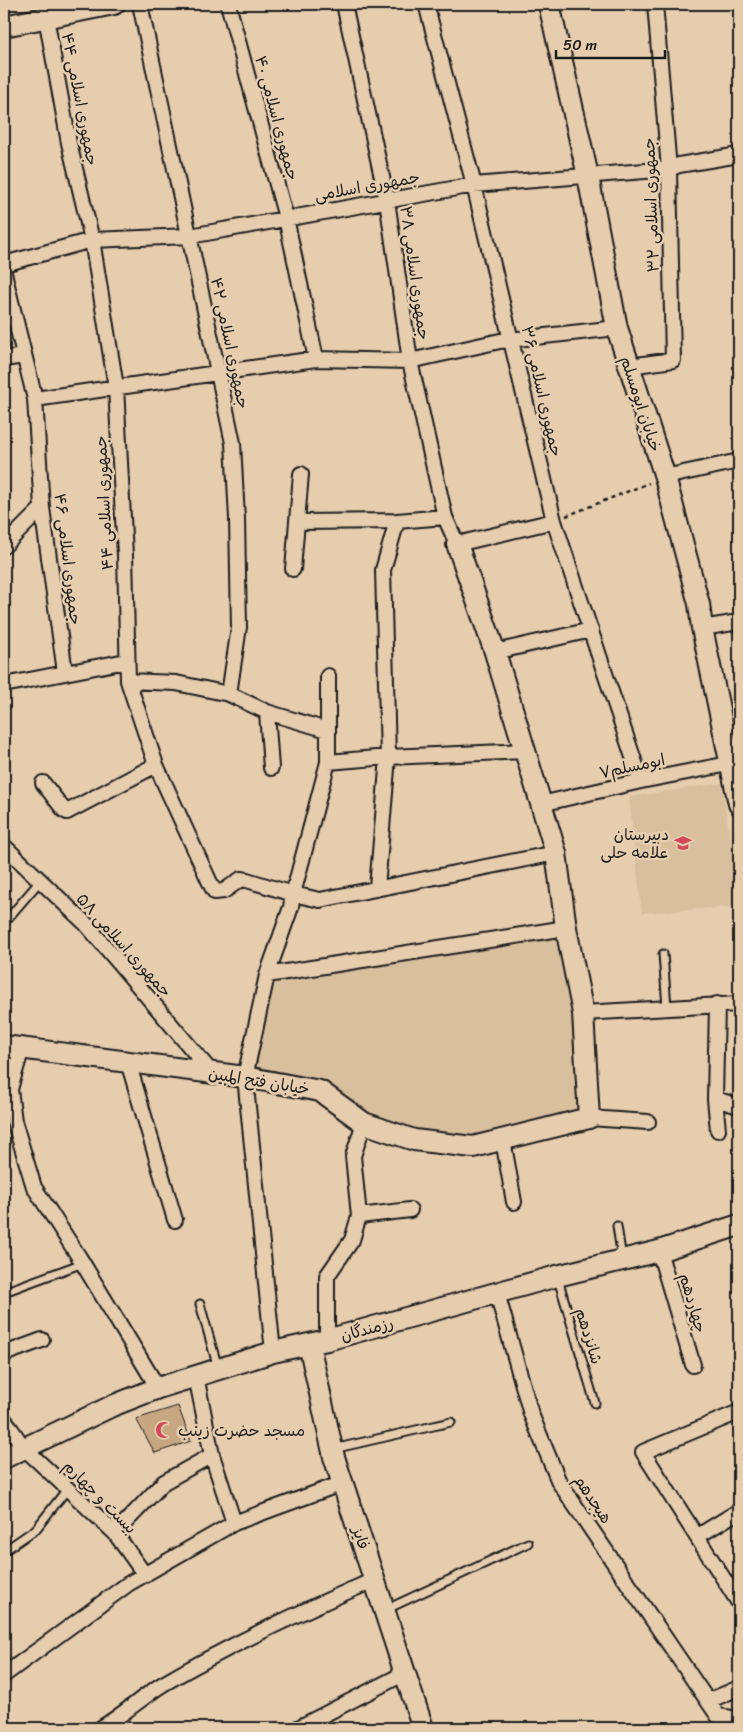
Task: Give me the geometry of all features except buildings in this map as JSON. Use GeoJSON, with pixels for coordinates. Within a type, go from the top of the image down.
{"type":"FeatureCollection","features":[{"type":"Feature","properties":{"kind":"street"},"geometry":{"type":"LineString","coordinates":[[4,26],[114,4]]}},
{"type":"Feature","properties":{"kind":"street","name":"جمهوری اسلامی ۴۲"},"geometry":{"type":"LineString","coordinates":[[140,4],[233,443],[237,519],[239,627],[229,694]]}},
{"type":"Feature","properties":{"kind":"street","name":"جمهوری اسلامی ۴۰"},"geometry":{"type":"LineString","coordinates":[[228,4],[286,218],[316,359]]}},
{"type":"Feature","properties":{"kind":"street","name":"جمهوری اسلامی ۳۸"},"geometry":{"type":"LineString","coordinates":[[344,4],[387,200],[410,361],[445,517],[457,544]]}},
{"type":"Feature","properties":{"kind":"street","name":"جمهوری اسلامی ۳۶"},"geometry":{"type":"LineString","coordinates":[[426,4],[474,185],[554,521],[641,781]]}},
{"type":"Feature","properties":{"kind":"street","name":"خیابان ابومسلم"},"geometry":{"type":"LineString","coordinates":[[549,4],[588,176],[617,328],[665,477],[699,604],[702,628],[735,762],[739,804]]}},
{"type":"Feature","properties":{"kind":"street","name":"جمهوری اسلامی ۳۲"},"geometry":{"type":"LineString","coordinates":[[628,366],[673,360],[669,169],[654,4]]}},
{"type":"Feature","properties":{"kind":"street","name":"جمهوری اسلامی ۴۴"},"geometry":{"type":"LineString","coordinates":[[46,17],[69,143],[92,240],[116,387],[125,555],[126,661],[128,682],[156,766],[215,892],[224,891],[241,879],[292,894]]}},
{"type":"Feature","properties":{"kind":"street","name":"جمهوری اسلامی"},"geometry":{"type":"LineString","coordinates":[[4,264],[92,240],[190,236],[474,185],[669,169],[680,165],[739,155]]}},
{"type":"Feature","properties":{"kind":"street","name":"جمهوری اسلامی ۴۶"},"geometry":{"type":"LineString","coordinates":[[4,274],[35,399],[42,508],[65,672]]}},
{"type":"Feature","properties":{"kind":"street"},"geometry":{"type":"LineString","coordinates":[[35,399],[316,359],[410,361],[500,341],[617,328]]}},
{"type":"Feature","properties":{"kind":"street"},"geometry":{"type":"LineString","coordinates":[[4,359],[24,356]]}},
{"type":"Feature","properties":{"kind":"street"},"geometry":{"type":"LineString","coordinates":[[665,477],[739,461]]}},
{"type":"Feature","properties":{"kind":"street"},"geometry":{"type":"LineString","coordinates":[[293,569],[301,474]]}},
{"type":"Feature","properties":{"kind":"street"},"geometry":{"type":"LineString","coordinates":[[4,546],[42,508]]}},
{"type":"Feature","properties":{"kind":"street"},"geometry":{"type":"LineString","coordinates":[[297,522],[396,521],[445,517]]}},
{"type":"Feature","properties":{"kind":"street"},"geometry":{"type":"LineString","coordinates":[[377,888],[388,757],[383,570],[396,521]]}},
{"type":"Feature","properties":{"kind":"street"},"geometry":{"type":"LineString","coordinates":[[554,521],[457,544],[495,652],[556,853],[566,928],[583,1013],[589,1118],[648,1122]]}},
{"type":"Feature","properties":{"kind":"street"},"geometry":{"type":"LineString","coordinates":[[702,628],[739,622]]}},
{"type":"Feature","properties":{"kind":"street"},"geometry":{"type":"LineString","coordinates":[[495,652],[591,630]]}},
{"type":"Feature","properties":{"kind":"street"},"geometry":{"type":"LineString","coordinates":[[4,684],[126,661]]}},
{"type":"Feature","properties":{"kind":"street"},"geometry":{"type":"LineString","coordinates":[[272,1352],[245,1077],[266,975],[291,907],[292,894],[328,762],[328,676]]}},
{"type":"Feature","properties":{"kind":"street"},"geometry":{"type":"LineString","coordinates":[[128,682],[176,683],[229,694],[267,712],[327,730]]}},
{"type":"Feature","properties":{"kind":"street"},"geometry":{"type":"LineString","coordinates":[[267,712],[270,768]]}},
{"type":"Feature","properties":{"kind":"street"},"geometry":{"type":"LineString","coordinates":[[328,762],[388,757],[525,752]]}},
{"type":"Feature","properties":{"kind":"street","name":"ابومسلم۷"},"geometry":{"type":"LineString","coordinates":[[541,804],[735,762]]}},
{"type":"Feature","properties":{"kind":"street"},"geometry":{"type":"LineString","coordinates":[[44,783],[67,812],[156,766]]}},
{"type":"Feature","properties":{"kind":"street","name":"جمهوری اسلامی ۵۸"},"geometry":{"type":"LineString","coordinates":[[4,846],[86,924],[212,1073]]}},
{"type":"Feature","properties":{"kind":"street"},"geometry":{"type":"LineString","coordinates":[[292,894],[320,900],[556,853]]}},
{"type":"Feature","properties":{"kind":"street"},"geometry":{"type":"LineString","coordinates":[[266,975],[566,928]]}},
{"type":"Feature","properties":{"kind":"street"},"geometry":{"type":"LineString","coordinates":[[717,1004],[715,1099],[718,1130]]}},
{"type":"Feature","properties":{"kind":"street"},"geometry":{"type":"LineString","coordinates":[[583,1013],[739,1004]]}},
{"type":"Feature","properties":{"kind":"street"},"geometry":{"type":"LineString","coordinates":[[13,1047],[10,1089],[14,1121],[34,1187],[158,1388]]}},
{"type":"Feature","properties":{"kind":"street","name":"خیابان فتح المبین"},"geometry":{"type":"LineString","coordinates":[[13,1047],[245,1077],[320,1091],[364,1123],[414,1140],[454,1145],[473,1147],[589,1118]]}},
{"type":"Feature","properties":{"kind":"street"},"geometry":{"type":"LineString","coordinates":[[128,1062],[175,1220]]}},
{"type":"Feature","properties":{"kind":"street"},"geometry":{"type":"LineString","coordinates":[[715,1099],[739,1106]]}},
{"type":"Feature","properties":{"kind":"street"},"geometry":{"type":"LineString","coordinates":[[318,1342],[327,1276],[352,1240],[359,1216],[353,1156],[364,1123]]}},
{"type":"Feature","properties":{"kind":"street"},"geometry":{"type":"LineString","coordinates":[[504,1140],[514,1202]]}},
{"type":"Feature","properties":{"kind":"street"},"geometry":{"type":"LineString","coordinates":[[359,1216],[410,1210]]}},
{"type":"Feature","properties":{"kind":"street","name":"رزمندگان"},"geometry":{"type":"LineString","coordinates":[[4,1458],[112,1406],[158,1388],[272,1352],[318,1342],[557,1276],[659,1251],[739,1225]]}},
{"type":"Feature","properties":{"kind":"street","name":"چهاردهم"},"geometry":{"type":"LineString","coordinates":[[659,1251],[692,1364]]}},
{"type":"Feature","properties":{"kind":"street","name":"هیجدهم"},"geometry":{"type":"LineString","coordinates":[[497,1293],[531,1414],[559,1482],[718,1716],[739,1719]]}},
{"type":"Feature","properties":{"kind":"street"},"geometry":{"type":"LineString","coordinates":[[4,1354],[42,1340]]}},
{"type":"Feature","properties":{"kind":"street","name":"فایز"},"geometry":{"type":"LineString","coordinates":[[318,1342],[333,1449],[423,1728]]}},
{"type":"Feature","properties":{"kind":"street"},"geometry":{"type":"LineString","coordinates":[[196,1376],[212,1455],[234,1523]]}},
{"type":"Feature","properties":{"kind":"street"},"geometry":{"type":"LineString","coordinates":[[739,1412],[643,1452],[698,1536],[739,1604]]}},
{"type":"Feature","properties":{"kind":"street","name":"بیست و چهارم"},"geometry":{"type":"LineString","coordinates":[[4,1419],[24,1448],[115,1533],[145,1574]]}},
{"type":"Feature","properties":{"kind":"street"},"geometry":{"type":"LineString","coordinates":[[115,1533],[164,1482],[212,1455]]}},
{"type":"Feature","properties":{"kind":"street"},"geometry":{"type":"LineString","coordinates":[[4,1675],[128,1584],[234,1523],[343,1483]]}},
{"type":"Feature","properties":{"kind":"street"},"geometry":{"type":"LineString","coordinates":[[698,1536],[739,1511]]}},
{"type":"Feature","properties":{"kind":"street"},"geometry":{"type":"LineString","coordinates":[[101,1728],[162,1685],[235,1645],[294,1615],[374,1580]]}},
{"type":"Feature","properties":{"kind":"street"},"geometry":{"type":"LineString","coordinates":[[298,1728],[405,1673]]}},
{"type":"Feature","properties":{"kind":"street"},"geometry":{"type":"LineString","coordinates":[[708,1701],[739,1688]]}},
{"type":"Feature","properties":{"kind":"street"},"geometry":{"type":"LineString","coordinates":[[731,1728],[739,1724]]}},
{"type":"Feature","properties":{"kind":"lane"},"geometry":{"type":"LineString","coordinates":[[4,923],[40,881]]}},
{"type":"Feature","properties":{"kind":"lane"},"geometry":{"type":"LineString","coordinates":[[663,954],[667,1008]]}},
{"type":"Feature","properties":{"kind":"lane"},"geometry":{"type":"LineString","coordinates":[[616,1226],[622,1260]]}},
{"type":"Feature","properties":{"kind":"lane"},"geometry":{"type":"LineString","coordinates":[[4,1292],[83,1264]]}},
{"type":"Feature","properties":{"kind":"lane","name":"شانزدهم"},"geometry":{"type":"LineString","coordinates":[[557,1276],[595,1403]]}},
{"type":"Feature","properties":{"kind":"lane"},"geometry":{"type":"LineString","coordinates":[[200,1304],[218,1369]]}},
{"type":"Feature","properties":{"kind":"lane"},"geometry":{"type":"LineString","coordinates":[[333,1449],[451,1422]]}},
{"type":"Feature","properties":{"kind":"lane"},"geometry":{"type":"LineString","coordinates":[[4,1551],[36,1529],[68,1488]]}},
{"type":"Feature","properties":{"kind":"lane"},"geometry":{"type":"LineString","coordinates":[[384,1610],[528,1542]]}},
{"type":"Feature","properties":{"kind":"path"},"geometry":{"type":"LineString","coordinates":[[554,521],[665,477]]}},
{"type":"Feature","properties":{"kind":"shaded area","name":"دبیرستان علامه حلی"},"geometry":{"type":"Polygon","coordinates":[[[721,783],[739,888],[739,906],[642,913],[629,797],[721,783]]]}},
{"type":"Feature","properties":{"kind":"shaded area"},"geometry":{"type":"Polygon","coordinates":[[[568,937],[589,1118],[473,1147],[364,1123],[321,1080],[245,1077],[267,975],[568,937]]]}},
{"type":"Feature","properties":{"kind":"place","name":"دبیرستان علامه حلی"},"geometry":{"type":"Point","coordinates":[683,843]}},
{"type":"Feature","properties":{"kind":"place","name":"مسجد حضرت زینب"},"geometry":{"type":"Point","coordinates":[164,1430]}}]}
